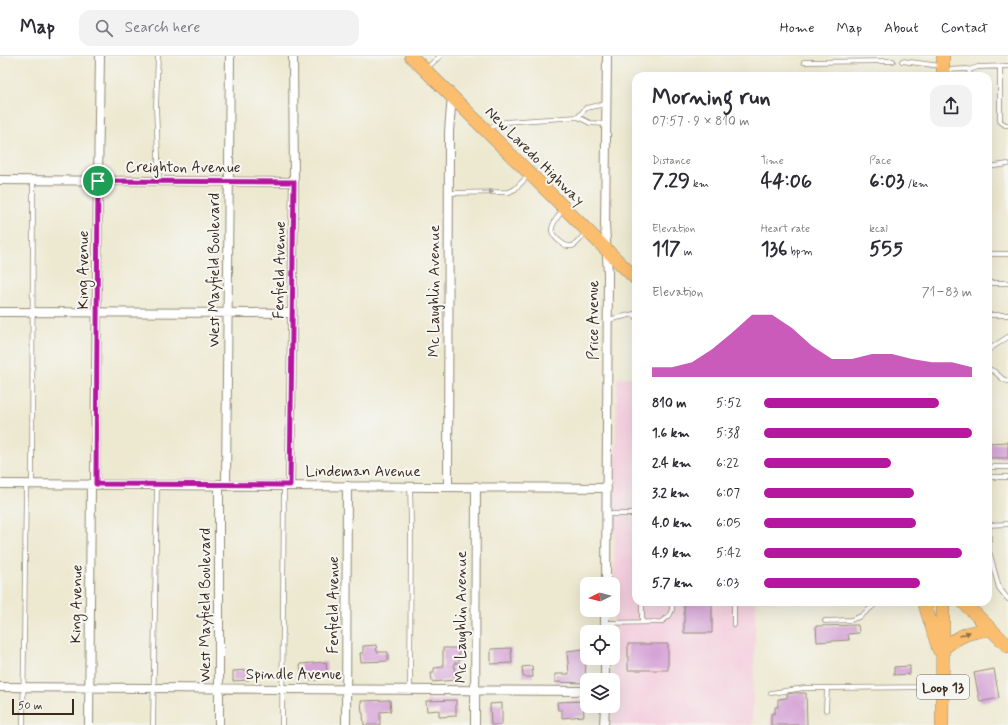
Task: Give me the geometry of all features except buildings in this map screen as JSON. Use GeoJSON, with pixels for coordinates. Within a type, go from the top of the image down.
{"type":"FeatureCollection","features":[{"type":"Feature","properties":{"kind":"main road","name":"New Laredo Highway"},"geometry":{"type":"LineString","coordinates":[[411,56],[632,275]]}},
{"type":"Feature","properties":{"kind":"main road"},"geometry":{"type":"LineString","coordinates":[[925,606],[943,654],[958,637],[972,631],[990,629]]}},
{"type":"Feature","properties":{"kind":"main road","name":"Loop 13"},"geometry":{"type":"LineString","coordinates":[[942,725],[943,606]]}},
{"type":"Feature","properties":{"kind":"main road"},"geometry":{"type":"LineString","coordinates":[[967,606],[1008,646]]}},
{"type":"Feature","properties":{"kind":"street","name":"King Avenue"},"geometry":{"type":"LineString","coordinates":[[89,725],[97,312],[100,56]]}},
{"type":"Feature","properties":{"kind":"street","name":"West Mayfield Boulevard"},"geometry":{"type":"LineString","coordinates":[[219,725],[223,484],[228,313],[230,56]]}},
{"type":"Feature","properties":{"kind":"street","name":"Fenfield Avenue"},"geometry":{"type":"LineString","coordinates":[[287,485],[294,182],[293,56]]}},
{"type":"Feature","properties":{"kind":"street","name":"Price Avenue"},"geometry":{"type":"LineString","coordinates":[[606,56],[605,225],[608,320],[606,577]]}},
{"type":"Feature","properties":{"kind":"street","name":"Mc Laughlin Avenue"},"geometry":{"type":"LineString","coordinates":[[448,486],[449,131],[452,96]]}},
{"type":"Feature","properties":{"kind":"street","name":"Creighton Avenue"},"geometry":{"type":"LineString","coordinates":[[0,180],[294,182]]}},
{"type":"Feature","properties":{"kind":"street"},"geometry":{"type":"LineString","coordinates":[[0,312],[292,313]]}},
{"type":"Feature","properties":{"kind":"street","name":"Lindeman Avenue"},"geometry":{"type":"LineString","coordinates":[[0,484],[223,484],[607,488]]}},
{"type":"Feature","properties":{"kind":"street","name":"Fenfield Avenue"},"geometry":{"type":"LineString","coordinates":[[346,725],[347,486]]}},
{"type":"Feature","properties":{"kind":"street","name":"Mc Laughlin Avenue"},"geometry":{"type":"LineString","coordinates":[[475,725],[476,486]]}},
{"type":"Feature","properties":{"kind":"street"},"geometry":{"type":"LineString","coordinates":[[605,617],[605,623]]}},
{"type":"Feature","properties":{"kind":"street","name":"Spindle Avenue"},"geometry":{"type":"LineString","coordinates":[[0,687],[580,691]]}},
{"type":"Feature","properties":{"kind":"street"},"geometry":{"type":"LineString","coordinates":[[604,725],[605,713]]}},
{"type":"Feature","properties":{"kind":"lane"},"geometry":{"type":"LineString","coordinates":[[158,56],[156,106],[159,181]]}},
{"type":"Feature","properties":{"kind":"lane"},"geometry":{"type":"LineString","coordinates":[[425,70],[440,56]]}},
{"type":"Feature","properties":{"kind":"lane"},"geometry":{"type":"LineString","coordinates":[[804,62],[893,61]]}},
{"type":"Feature","properties":{"kind":"lane"},"geometry":{"type":"LineString","coordinates":[[902,61],[969,70],[978,67],[1008,66]]}},
{"type":"Feature","properties":{"kind":"lane"},"geometry":{"type":"LineString","coordinates":[[1000,67],[1000,121],[1005,125],[1008,125]]}},
{"type":"Feature","properties":{"kind":"lane"},"geometry":{"type":"LineString","coordinates":[[578,117],[586,108],[606,104]]}},
{"type":"Feature","properties":{"kind":"lane"},"geometry":{"type":"LineString","coordinates":[[484,128],[505,122],[578,117],[590,123],[606,124]]}},
{"type":"Feature","properties":{"kind":"lane"},"geometry":{"type":"LineString","coordinates":[[992,166],[1008,164]]}},
{"type":"Feature","properties":{"kind":"lane"},"geometry":{"type":"LineString","coordinates":[[449,193],[509,192],[515,189],[530,174]]}},
{"type":"Feature","properties":{"kind":"lane"},"geometry":{"type":"LineString","coordinates":[[23,725],[33,312],[33,180]]}},
{"type":"Feature","properties":{"kind":"lane"},"geometry":{"type":"LineString","coordinates":[[564,207],[552,227],[552,232],[556,237],[567,246],[574,246],[588,231]]}},
{"type":"Feature","properties":{"kind":"lane"},"geometry":{"type":"LineString","coordinates":[[992,254],[1008,254]]}},
{"type":"Feature","properties":{"kind":"lane"},"geometry":{"type":"LineString","coordinates":[[992,283],[1008,283]]}},
{"type":"Feature","properties":{"kind":"lane"},"geometry":{"type":"LineString","coordinates":[[608,320],[632,315]]}},
{"type":"Feature","properties":{"kind":"lane"},"geometry":{"type":"LineString","coordinates":[[992,316],[1008,315]]}},
{"type":"Feature","properties":{"kind":"lane"},"geometry":{"type":"LineString","coordinates":[[992,347],[1008,337]]}},
{"type":"Feature","properties":{"kind":"lane"},"geometry":{"type":"LineString","coordinates":[[992,370],[998,373],[1001,379],[1005,382],[1008,381]]}},
{"type":"Feature","properties":{"kind":"lane"},"geometry":{"type":"LineString","coordinates":[[992,467],[1008,467]]}},
{"type":"Feature","properties":{"kind":"lane"},"geometry":{"type":"LineString","coordinates":[[992,477],[1008,477]]}},
{"type":"Feature","properties":{"kind":"lane"},"geometry":{"type":"LineString","coordinates":[[153,725],[157,484]]}},
{"type":"Feature","properties":{"kind":"lane"},"geometry":{"type":"LineString","coordinates":[[282,725],[287,485]]}},
{"type":"Feature","properties":{"kind":"lane"},"geometry":{"type":"LineString","coordinates":[[410,486],[410,689]]}},
{"type":"Feature","properties":{"kind":"lane"},"geometry":{"type":"LineString","coordinates":[[606,514],[632,514]]}},
{"type":"Feature","properties":{"kind":"lane"},"geometry":{"type":"LineString","coordinates":[[992,525],[1008,524]]}},
{"type":"Feature","properties":{"kind":"lane"},"geometry":{"type":"LineString","coordinates":[[992,562],[999,588],[1008,599]]}},
{"type":"Feature","properties":{"kind":"lane"},"geometry":{"type":"LineString","coordinates":[[642,606],[642,622]]}},
{"type":"Feature","properties":{"kind":"lane"},"geometry":{"type":"LineString","coordinates":[[605,623],[661,622],[669,616],[672,606]]}},
{"type":"Feature","properties":{"kind":"lane"},"geometry":{"type":"LineString","coordinates":[[734,606],[734,625]]}},
{"type":"Feature","properties":{"kind":"lane"},"geometry":{"type":"LineString","coordinates":[[825,621],[851,620],[861,616],[873,606]]}},
{"type":"Feature","properties":{"kind":"lane"},"geometry":{"type":"LineString","coordinates":[[771,693],[804,688],[942,687]]}},
{"type":"Feature","properties":{"kind":"lane"},"geometry":{"type":"LineString","coordinates":[[826,688],[826,710]]}},
{"type":"Feature","properties":{"kind":"shaded area"},"geometry":{"type":"Polygon","coordinates":[[[632,377],[632,606],[756,606],[752,725],[612,725],[612,713],[620,713],[620,673],[613,673],[613,665],[620,665],[620,625],[613,625],[614,617],[620,617],[620,577],[614,577],[617,378],[632,377]]]}},
{"type":"Feature","properties":{"kind":"route"},"geometry":{"type":"LineString","coordinates":[[98,181],[294,182],[290,485],[96,484],[98,181]]}}]}
